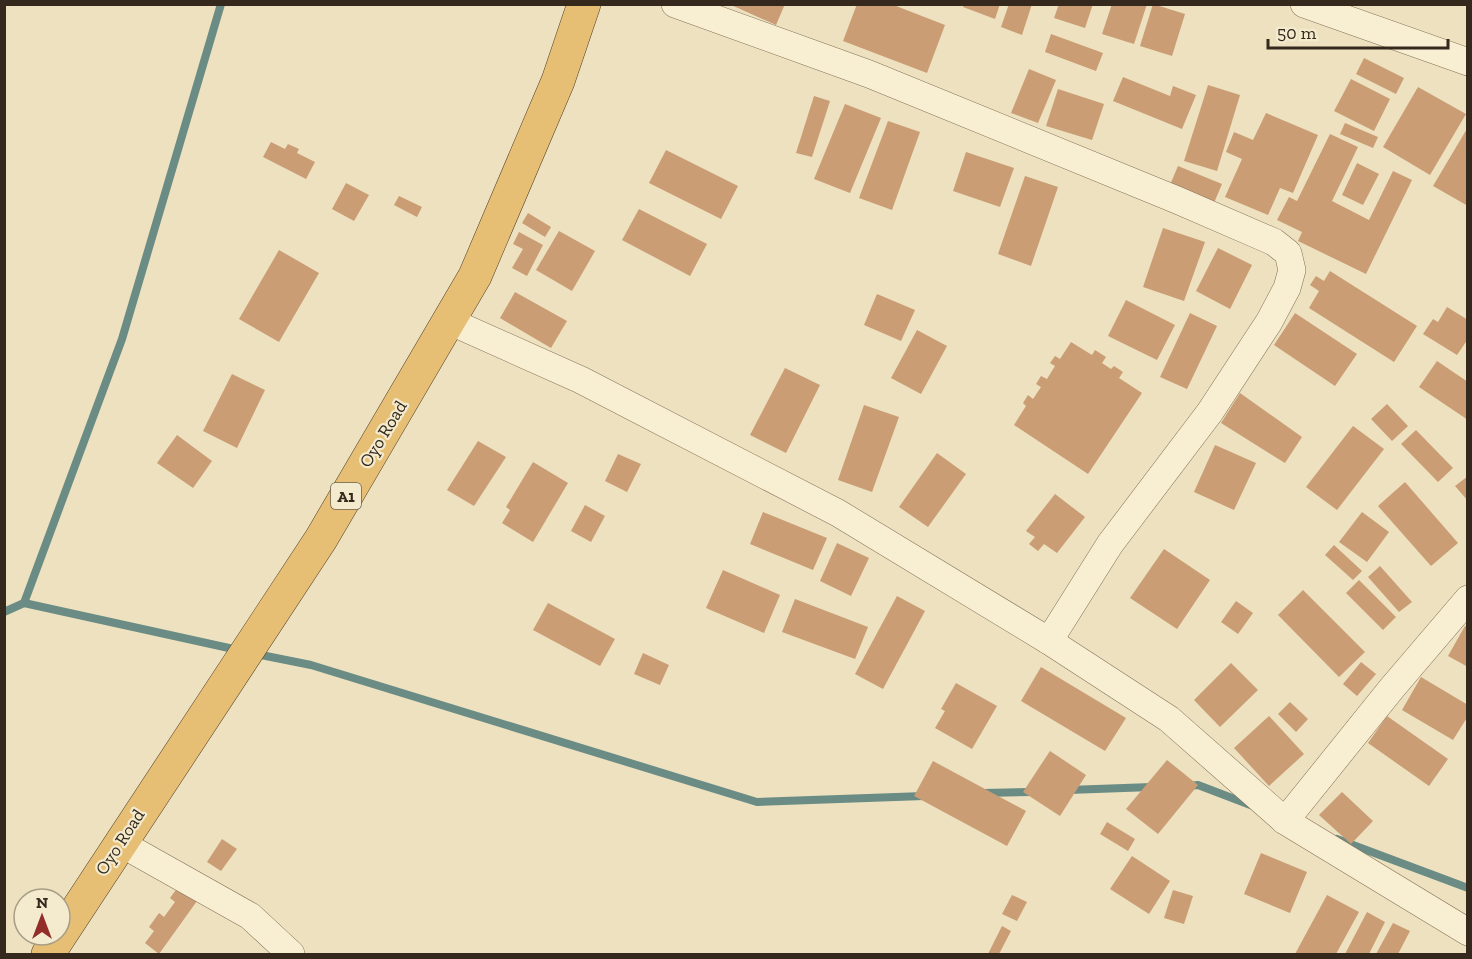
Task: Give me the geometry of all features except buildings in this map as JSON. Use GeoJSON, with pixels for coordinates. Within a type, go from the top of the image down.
{"type":"FeatureCollection","features":[{"type":"Feature","properties":{"kind":"highway","name":"Oyo Road"},"geometry":{"type":"LineString","coordinates":[[48,954],[321,539],[476,276],[558,81],[584,4]]}},
{"type":"Feature","properties":{"kind":"street"},"geometry":{"type":"LineString","coordinates":[[675,4],[869,74],[1199,209],[1274,242],[1288,253],[1292,270],[1287,288],[1269,322],[1210,412],[1110,544],[1049,641]]}},
{"type":"Feature","properties":{"kind":"street"},"geometry":{"type":"LineString","coordinates":[[1304,4],[1467,62]]}},
{"type":"Feature","properties":{"kind":"street"},"geometry":{"type":"LineString","coordinates":[[449,321],[581,380],[838,513],[1049,641],[1169,719],[1285,821],[1467,932]]}},
{"type":"Feature","properties":{"kind":"street"},"geometry":{"type":"LineString","coordinates":[[1285,821],[1467,599]]}},
{"type":"Feature","properties":{"kind":"street"},"geometry":{"type":"LineString","coordinates":[[120,843],[250,916],[291,954]]}},
{"type":"Feature","properties":{"kind":"waterway"},"geometry":{"type":"LineString","coordinates":[[4,612],[24,603],[122,339],[221,4]]}},
{"type":"Feature","properties":{"kind":"waterway"},"geometry":{"type":"LineString","coordinates":[[24,603],[238,650]]}},
{"type":"Feature","properties":{"kind":"waterway"},"geometry":{"type":"LineString","coordinates":[[256,654],[311,665],[757,802],[924,796]]}},
{"type":"Feature","properties":{"kind":"waterway"},"geometry":{"type":"LineString","coordinates":[[1188,786],[1198,785],[1253,806]]}},
{"type":"Feature","properties":{"kind":"waterway"},"geometry":{"type":"LineString","coordinates":[[1068,790],[1152,787]]}},
{"type":"Feature","properties":{"kind":"waterway"},"geometry":{"type":"LineString","coordinates":[[984,793],[1032,792]]}},
{"type":"Feature","properties":{"kind":"waterway"},"geometry":{"type":"LineString","coordinates":[[1337,839],[1468,888]]}}]}
